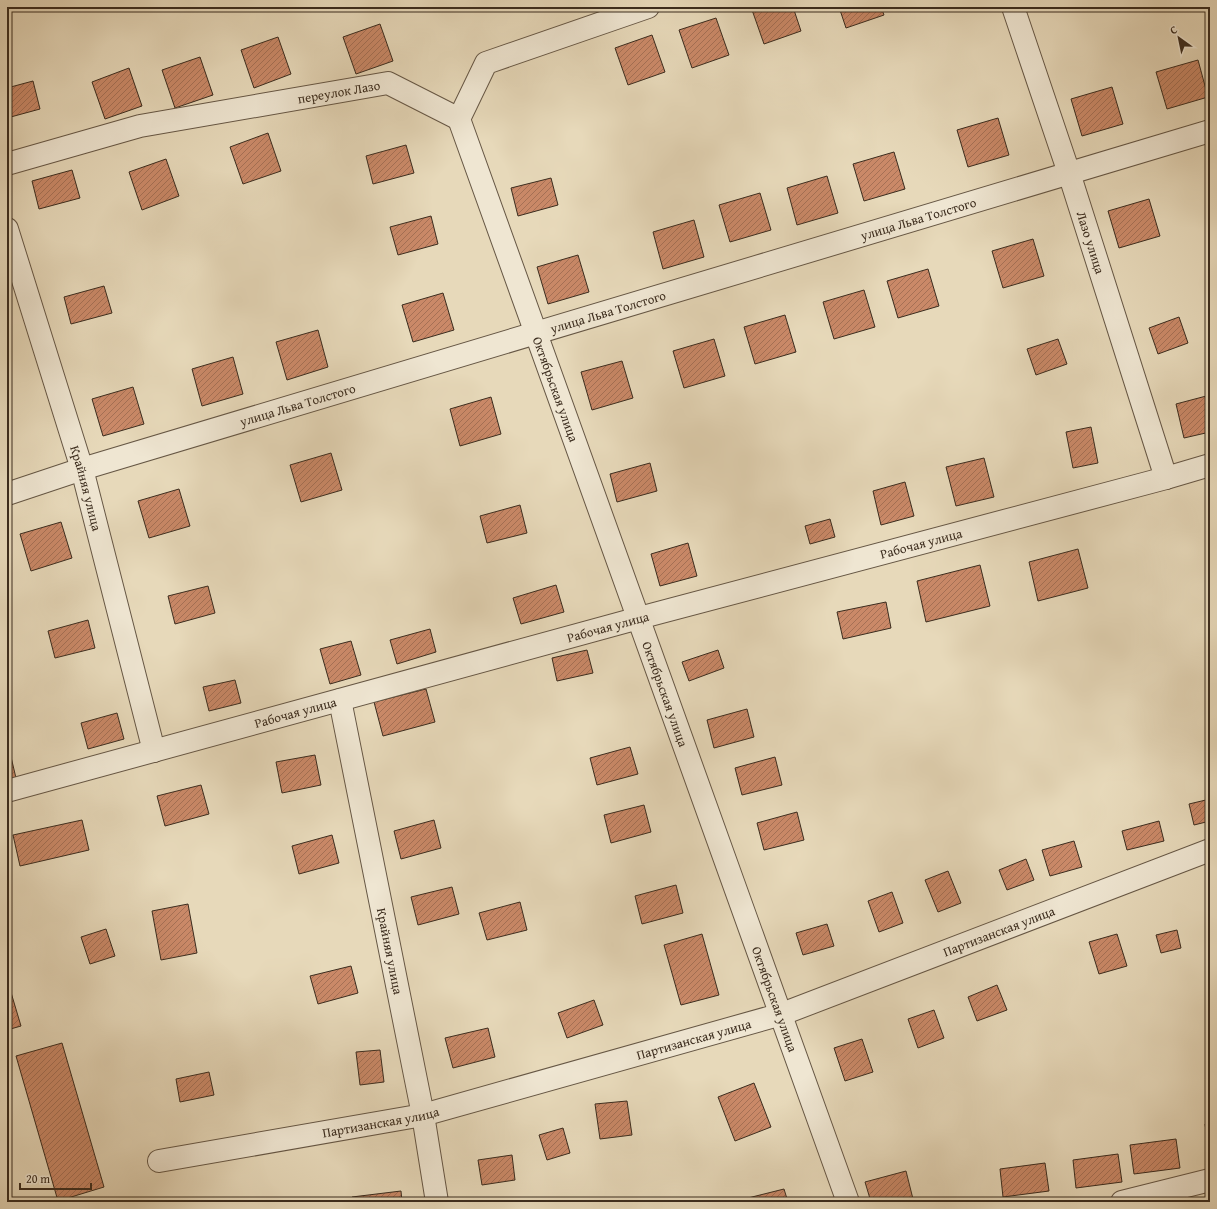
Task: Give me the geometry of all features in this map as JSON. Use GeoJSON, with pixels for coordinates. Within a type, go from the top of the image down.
{"type":"FeatureCollection","features":[{"type":"Feature","properties":{"kind":"street"},"geometry":{"type":"LineString","coordinates":[[459,119],[486,63],[648,7]]}},
{"type":"Feature","properties":{"kind":"street","name":"Лазо улица"},"geometry":{"type":"LineString","coordinates":[[1012,7],[1069,173],[1166,478]]}},
{"type":"Feature","properties":{"kind":"street","name":"переулок Лазо"},"geometry":{"type":"LineString","coordinates":[[7,164],[140,126],[388,83],[459,119]]}},
{"type":"Feature","properties":{"kind":"street","name":"Октябрьская улица"},"geometry":{"type":"LineString","coordinates":[[459,119],[782,1014],[848,1202]]}},
{"type":"Feature","properties":{"kind":"street","name":"улица Льва Толстого"},"geometry":{"type":"LineString","coordinates":[[7,494],[82,469],[1210,131]]}},
{"type":"Feature","properties":{"kind":"street","name":"Крайняя улица"},"geometry":{"type":"LineString","coordinates":[[7,229],[82,469],[154,750]]}},
{"type":"Feature","properties":{"kind":"street","name":"Рабочая улица"},"geometry":{"type":"LineString","coordinates":[[7,791],[639,618],[1210,465]]}},
{"type":"Feature","properties":{"kind":"street","name":"Крайняя улица"},"geometry":{"type":"LineString","coordinates":[[340,700],[423,1115],[437,1202]]}},
{"type":"Feature","properties":{"kind":"street","name":"Партизанская улица"},"geometry":{"type":"LineString","coordinates":[[159,1161],[423,1115],[782,1014],[1210,850]]}},
{"type":"Feature","properties":{"kind":"street"},"geometry":{"type":"LineString","coordinates":[[1122,1202],[1210,1180]]}},
{"type":"Feature","properties":{"kind":"building"},"geometry":{"type":"Polygon","coordinates":[[[751,7],[793,7],[801,31],[764,44],[751,7]]]}},
{"type":"Feature","properties":{"kind":"building"},"geometry":{"type":"Polygon","coordinates":[[[839,7],[881,7],[884,15],[846,28],[839,7]]]}},
{"type":"Feature","properties":{"kind":"building"},"geometry":{"type":"Polygon","coordinates":[[[716,18],[729,55],[692,68],[679,30],[716,18]]]}},
{"type":"Feature","properties":{"kind":"building"},"geometry":{"type":"Polygon","coordinates":[[[380,24],[393,61],[356,74],[343,37],[380,24]]]}},
{"type":"Feature","properties":{"kind":"building"},"geometry":{"type":"Polygon","coordinates":[[[652,35],[665,72],[628,85],[615,48],[652,35]]]}},
{"type":"Feature","properties":{"kind":"building"},"geometry":{"type":"Polygon","coordinates":[[[278,37],[291,74],[254,88],[241,50],[278,37]]]}},
{"type":"Feature","properties":{"kind":"building"},"geometry":{"type":"Polygon","coordinates":[[[200,57],[213,95],[175,108],[162,70],[200,57]]]}},
{"type":"Feature","properties":{"kind":"building"},"geometry":{"type":"Polygon","coordinates":[[[1198,60],[1208,97],[1167,109],[1156,72],[1198,60]]]}},
{"type":"Feature","properties":{"kind":"building"},"geometry":{"type":"Polygon","coordinates":[[[129,68],[142,106],[105,119],[92,82],[129,68]]]}},
{"type":"Feature","properties":{"kind":"building"},"geometry":{"type":"Polygon","coordinates":[[[33,81],[40,109],[7,118],[7,88],[33,81]]]}},
{"type":"Feature","properties":{"kind":"building"},"geometry":{"type":"Polygon","coordinates":[[[1112,87],[1123,124],[1082,136],[1071,99],[1112,87]]]}},
{"type":"Feature","properties":{"kind":"building"},"geometry":{"type":"Polygon","coordinates":[[[998,118],[1009,155],[968,167],[957,130],[998,118]]]}},
{"type":"Feature","properties":{"kind":"building"},"geometry":{"type":"Polygon","coordinates":[[[268,133],[281,171],[243,184],[230,147],[268,133]]]}},
{"type":"Feature","properties":{"kind":"building"},"geometry":{"type":"Polygon","coordinates":[[[406,145],[414,173],[373,184],[366,156],[406,145]]]}},
{"type":"Feature","properties":{"kind":"building"},"geometry":{"type":"Polygon","coordinates":[[[894,152],[905,189],[864,201],[853,164],[894,152]]]}},
{"type":"Feature","properties":{"kind":"building"},"geometry":{"type":"Polygon","coordinates":[[[166,159],[179,196],[142,210],[129,172],[166,159]]]}},
{"type":"Feature","properties":{"kind":"building"},"geometry":{"type":"Polygon","coordinates":[[[72,170],[80,198],[39,209],[32,181],[72,170]]]}},
{"type":"Feature","properties":{"kind":"building"},"geometry":{"type":"Polygon","coordinates":[[[827,176],[838,213],[797,225],[787,188],[827,176]]]}},
{"type":"Feature","properties":{"kind":"building"},"geometry":{"type":"Polygon","coordinates":[[[551,178],[558,205],[518,216],[511,188],[551,178]]]}},
{"type":"Feature","properties":{"kind":"building"},"geometry":{"type":"Polygon","coordinates":[[[760,193],[771,230],[730,242],[719,205],[760,193]]]}},
{"type":"Feature","properties":{"kind":"building"},"geometry":{"type":"Polygon","coordinates":[[[1149,199],[1160,236],[1119,248],[1108,211],[1149,199]]]}},
{"type":"Feature","properties":{"kind":"building"},"geometry":{"type":"Polygon","coordinates":[[[431,216],[438,244],[398,255],[390,227],[431,216]]]}},
{"type":"Feature","properties":{"kind":"building"},"geometry":{"type":"Polygon","coordinates":[[[694,220],[704,257],[663,269],[653,232],[694,220]]]}},
{"type":"Feature","properties":{"kind":"building"},"geometry":{"type":"Polygon","coordinates":[[[1033,239],[1044,276],[1003,288],[992,251],[1033,239]]]}},
{"type":"Feature","properties":{"kind":"building"},"geometry":{"type":"Polygon","coordinates":[[[578,255],[589,292],[548,304],[537,267],[578,255]]]}},
{"type":"Feature","properties":{"kind":"building"},"geometry":{"type":"Polygon","coordinates":[[[928,269],[939,306],[898,318],[887,281],[928,269]]]}},
{"type":"Feature","properties":{"kind":"building"},"geometry":{"type":"Polygon","coordinates":[[[104,286],[112,313],[71,324],[64,297],[104,286]]]}},
{"type":"Feature","properties":{"kind":"building"},"geometry":{"type":"Polygon","coordinates":[[[864,290],[875,327],[834,339],[823,302],[864,290]]]}},
{"type":"Feature","properties":{"kind":"building"},"geometry":{"type":"Polygon","coordinates":[[[443,293],[454,330],[413,342],[402,305],[443,293]]]}},
{"type":"Feature","properties":{"kind":"building"},"geometry":{"type":"Polygon","coordinates":[[[785,315],[796,352],[755,364],[744,327],[785,315]]]}},
{"type":"Feature","properties":{"kind":"building"},"geometry":{"type":"Polygon","coordinates":[[[1179,317],[1188,343],[1158,354],[1149,328],[1179,317]]]}},
{"type":"Feature","properties":{"kind":"building"},"geometry":{"type":"Polygon","coordinates":[[[318,330],[328,367],[287,380],[276,342],[318,330]]]}},
{"type":"Feature","properties":{"kind":"building"},"geometry":{"type":"Polygon","coordinates":[[[714,339],[725,376],[684,388],[673,351],[714,339]]]}},
{"type":"Feature","properties":{"kind":"building"},"geometry":{"type":"Polygon","coordinates":[[[1058,339],[1067,364],[1036,375],[1027,349],[1058,339]]]}},
{"type":"Feature","properties":{"kind":"building"},"geometry":{"type":"Polygon","coordinates":[[[233,357],[243,394],[202,406],[192,369],[233,357]]]}},
{"type":"Feature","properties":{"kind":"building"},"geometry":{"type":"Polygon","coordinates":[[[622,361],[633,398],[592,410],[581,372],[622,361]]]}},
{"type":"Feature","properties":{"kind":"building"},"geometry":{"type":"Polygon","coordinates":[[[133,387],[144,424],[103,436],[92,399],[133,387]]]}},
{"type":"Feature","properties":{"kind":"building"},"geometry":{"type":"Polygon","coordinates":[[[1210,395],[1210,432],[1184,438],[1176,404],[1210,395]]]}},
{"type":"Feature","properties":{"kind":"building"},"geometry":{"type":"Polygon","coordinates":[[[491,397],[501,434],[460,446],[450,409],[491,397]]]}},
{"type":"Feature","properties":{"kind":"building"},"geometry":{"type":"Polygon","coordinates":[[[1091,427],[1098,463],[1073,468],[1066,432],[1091,427]]]}},
{"type":"Feature","properties":{"kind":"building"},"geometry":{"type":"Polygon","coordinates":[[[331,453],[342,490],[301,502],[290,465],[331,453]]]}},
{"type":"Feature","properties":{"kind":"building"},"geometry":{"type":"Polygon","coordinates":[[[984,458],[994,497],[956,506],[946,467],[984,458]]]}},
{"type":"Feature","properties":{"kind":"building"},"geometry":{"type":"Polygon","coordinates":[[[650,463],[657,491],[617,502],[610,474],[650,463]]]}},
{"type":"Feature","properties":{"kind":"building"},"geometry":{"type":"Polygon","coordinates":[[[905,482],[914,516],[881,525],[873,491],[905,482]]]}},
{"type":"Feature","properties":{"kind":"building"},"geometry":{"type":"Polygon","coordinates":[[[179,489],[190,526],[149,538],[138,501],[179,489]]]}},
{"type":"Feature","properties":{"kind":"building"},"geometry":{"type":"Polygon","coordinates":[[[520,505],[527,533],[487,543],[480,516],[520,505]]]}},
{"type":"Feature","properties":{"kind":"building"},"geometry":{"type":"Polygon","coordinates":[[[830,519],[835,537],[810,544],[805,526],[830,519]]]}},
{"type":"Feature","properties":{"kind":"building"},"geometry":{"type":"Polygon","coordinates":[[[61,522],[72,558],[31,571],[20,534],[61,522]]]}},
{"type":"Feature","properties":{"kind":"building"},"geometry":{"type":"Polygon","coordinates":[[[688,543],[697,576],[660,586],[651,554],[688,543]]]}},
{"type":"Feature","properties":{"kind":"building"},"geometry":{"type":"Polygon","coordinates":[[[1078,549],[1088,588],[1038,601],[1029,562],[1078,549]]]}},
{"type":"Feature","properties":{"kind":"building"},"geometry":{"type":"Polygon","coordinates":[[[980,565],[990,606],[926,622],[917,581],[980,565]]]}},
{"type":"Feature","properties":{"kind":"building"},"geometry":{"type":"Polygon","coordinates":[[[556,585],[564,612],[521,624],[513,598],[556,585]]]}},
{"type":"Feature","properties":{"kind":"building"},"geometry":{"type":"Polygon","coordinates":[[[208,586],[215,613],[175,624],[168,596],[208,586]]]}},
{"type":"Feature","properties":{"kind":"building"},"geometry":{"type":"Polygon","coordinates":[[[886,602],[891,628],[843,639],[837,612],[886,602]]]}},
{"type":"Feature","properties":{"kind":"building"},"geometry":{"type":"Polygon","coordinates":[[[88,620],[95,648],[55,658],[48,631],[88,620]]]}},
{"type":"Feature","properties":{"kind":"building"},"geometry":{"type":"Polygon","coordinates":[[[430,629],[436,652],[397,664],[390,640],[430,629]]]}},
{"type":"Feature","properties":{"kind":"building"},"geometry":{"type":"Polygon","coordinates":[[[351,641],[361,675],[330,684],[320,649],[351,641]]]}},
{"type":"Feature","properties":{"kind":"building"},"geometry":{"type":"Polygon","coordinates":[[[587,650],[593,673],[557,681],[552,658],[587,650]]]}},
{"type":"Feature","properties":{"kind":"building"},"geometry":{"type":"Polygon","coordinates":[[[718,650],[724,668],[689,681],[682,662],[718,650]]]}},
{"type":"Feature","properties":{"kind":"building"},"geometry":{"type":"Polygon","coordinates":[[[235,680],[241,703],[209,711],[203,687],[235,680]]]}},
{"type":"Feature","properties":{"kind":"building"},"geometry":{"type":"Polygon","coordinates":[[[426,689],[435,722],[383,736],[374,702],[426,689]]]}},
{"type":"Feature","properties":{"kind":"building"},"geometry":{"type":"Polygon","coordinates":[[[747,709],[754,737],[714,748],[707,720],[747,709]]]}},
{"type":"Feature","properties":{"kind":"building"},"geometry":{"type":"Polygon","coordinates":[[[117,713],[124,739],[88,749],[81,723],[117,713]]]}},
{"type":"Feature","properties":{"kind":"building"},"geometry":{"type":"Polygon","coordinates":[[[7,740],[16,778],[7,780],[7,740]]]}},
{"type":"Feature","properties":{"kind":"building"},"geometry":{"type":"Polygon","coordinates":[[[630,747],[638,774],[597,785],[590,758],[630,747]]]}},
{"type":"Feature","properties":{"kind":"building"},"geometry":{"type":"Polygon","coordinates":[[[315,755],[321,785],[282,793],[276,762],[315,755]]]}},
{"type":"Feature","properties":{"kind":"building"},"geometry":{"type":"Polygon","coordinates":[[[775,757],[782,785],[742,795],[735,768],[775,757]]]}},
{"type":"Feature","properties":{"kind":"building"},"geometry":{"type":"Polygon","coordinates":[[[201,785],[209,814],[165,826],[157,796],[201,785]]]}},
{"type":"Feature","properties":{"kind":"building"},"geometry":{"type":"Polygon","coordinates":[[[1210,799],[1210,821],[1194,825],[1189,804],[1210,799]]]}},
{"type":"Feature","properties":{"kind":"building"},"geometry":{"type":"Polygon","coordinates":[[[644,805],[651,832],[611,843],[604,815],[644,805]]]}},
{"type":"Feature","properties":{"kind":"building"},"geometry":{"type":"Polygon","coordinates":[[[797,812],[804,840],[764,850],[757,823],[797,812]]]}},
{"type":"Feature","properties":{"kind":"building"},"geometry":{"type":"Polygon","coordinates":[[[82,820],[89,850],[20,866],[13,835],[82,820]]]}},
{"type":"Feature","properties":{"kind":"building"},"geometry":{"type":"Polygon","coordinates":[[[434,820],[441,848],[401,859],[394,831],[434,820]]]}},
{"type":"Feature","properties":{"kind":"building"},"geometry":{"type":"Polygon","coordinates":[[[1159,821],[1164,841],[1127,850],[1122,831],[1159,821]]]}},
{"type":"Feature","properties":{"kind":"building"},"geometry":{"type":"Polygon","coordinates":[[[332,835],[339,863],[299,874],[292,846],[332,835]]]}},
{"type":"Feature","properties":{"kind":"building"},"geometry":{"type":"Polygon","coordinates":[[[1074,841],[1082,867],[1050,876],[1042,850],[1074,841]]]}},
{"type":"Feature","properties":{"kind":"building"},"geometry":{"type":"Polygon","coordinates":[[[1026,859],[1034,880],[1007,890],[999,870],[1026,859]]]}},
{"type":"Feature","properties":{"kind":"building"},"geometry":{"type":"Polygon","coordinates":[[[948,871],[961,903],[938,912],[925,880],[948,871]]]}},
{"type":"Feature","properties":{"kind":"building"},"geometry":{"type":"Polygon","coordinates":[[[676,885],[683,913],[642,924],[635,896],[676,885]]]}},
{"type":"Feature","properties":{"kind":"building"},"geometry":{"type":"Polygon","coordinates":[[[452,887],[459,914],[418,925],[411,897],[452,887]]]}},
{"type":"Feature","properties":{"kind":"building"},"geometry":{"type":"Polygon","coordinates":[[[892,892],[903,923],[879,932],[868,901],[892,892]]]}},
{"type":"Feature","properties":{"kind":"building"},"geometry":{"type":"Polygon","coordinates":[[[520,902],[527,930],[487,940],[479,913],[520,902]]]}},
{"type":"Feature","properties":{"kind":"building"},"geometry":{"type":"Polygon","coordinates":[[[188,904],[197,953],[161,960],[152,911],[188,904]]]}},
{"type":"Feature","properties":{"kind":"building"},"geometry":{"type":"Polygon","coordinates":[[[827,924],[834,946],[803,955],[796,933],[827,924]]]}},
{"type":"Feature","properties":{"kind":"building"},"geometry":{"type":"Polygon","coordinates":[[[106,929],[115,956],[90,964],[81,937],[106,929]]]}},
{"type":"Feature","properties":{"kind":"building"},"geometry":{"type":"Polygon","coordinates":[[[1177,930],[1181,948],[1161,953],[1156,935],[1177,930]]]}},
{"type":"Feature","properties":{"kind":"building"},"geometry":{"type":"Polygon","coordinates":[[[702,934],[719,995],[681,1005],[664,945],[702,934]]]}},
{"type":"Feature","properties":{"kind":"building"},"geometry":{"type":"Polygon","coordinates":[[[1117,934],[1127,966],[1099,974],[1089,942],[1117,934]]]}},
{"type":"Feature","properties":{"kind":"building"},"geometry":{"type":"Polygon","coordinates":[[[351,966],[358,993],[318,1004],[310,976],[351,966]]]}},
{"type":"Feature","properties":{"kind":"building"},"geometry":{"type":"Polygon","coordinates":[[[7,979],[21,1026],[7,1030],[7,979]]]}},
{"type":"Feature","properties":{"kind":"building"},"geometry":{"type":"Polygon","coordinates":[[[997,985],[1007,1010],[977,1021],[968,997],[997,985]]]}},
{"type":"Feature","properties":{"kind":"building"},"geometry":{"type":"Polygon","coordinates":[[[594,1000],[603,1025],[567,1038],[558,1013],[594,1000]]]}},
{"type":"Feature","properties":{"kind":"building"},"geometry":{"type":"Polygon","coordinates":[[[934,1010],[944,1038],[918,1048],[908,1019],[934,1010]]]}},
{"type":"Feature","properties":{"kind":"building"},"geometry":{"type":"Polygon","coordinates":[[[488,1028],[495,1057],[453,1068],[445,1038],[488,1028]]]}},
{"type":"Feature","properties":{"kind":"building"},"geometry":{"type":"Polygon","coordinates":[[[862,1039],[873,1072],[845,1081],[834,1048],[862,1039]]]}},
{"type":"Feature","properties":{"kind":"building"},"geometry":{"type":"Polygon","coordinates":[[[62,1043],[104,1187],[58,1201],[16,1056],[62,1043]]]}},
{"type":"Feature","properties":{"kind":"building"},"geometry":{"type":"Polygon","coordinates":[[[380,1050],[384,1082],[360,1085],[356,1052],[380,1050]]]}},
{"type":"Feature","properties":{"kind":"building"},"geometry":{"type":"Polygon","coordinates":[[[209,1072],[214,1095],[180,1102],[176,1079],[209,1072]]]}},
{"type":"Feature","properties":{"kind":"building"},"geometry":{"type":"Polygon","coordinates":[[[754,1083],[771,1127],[735,1141],[718,1097],[754,1083]]]}},
{"type":"Feature","properties":{"kind":"building"},"geometry":{"type":"Polygon","coordinates":[[[627,1101],[632,1135],[600,1139],[595,1104],[627,1101]]]}},
{"type":"Feature","properties":{"kind":"building"},"geometry":{"type":"Polygon","coordinates":[[[1210,1123],[1210,1152],[1209,1152],[1205,1124],[1210,1123]]]}},
{"type":"Feature","properties":{"kind":"building"},"geometry":{"type":"Polygon","coordinates":[[[563,1128],[570,1153],[547,1160],[539,1135],[563,1128]]]}},
{"type":"Feature","properties":{"kind":"building"},"geometry":{"type":"Polygon","coordinates":[[[1176,1139],[1180,1168],[1134,1174],[1130,1145],[1176,1139]]]}},
{"type":"Feature","properties":{"kind":"building"},"geometry":{"type":"Polygon","coordinates":[[[1118,1154],[1122,1182],[1076,1188],[1073,1160],[1118,1154]]]}},
{"type":"Feature","properties":{"kind":"building"},"geometry":{"type":"Polygon","coordinates":[[[512,1155],[515,1180],[482,1185],[478,1160],[512,1155]]]}},
{"type":"Feature","properties":{"kind":"building"},"geometry":{"type":"Polygon","coordinates":[[[1045,1163],[1049,1191],[1003,1197],[1000,1169],[1045,1163]]]}},
{"type":"Feature","properties":{"kind":"building"},"geometry":{"type":"Polygon","coordinates":[[[906,1171],[913,1199],[900,1202],[871,1202],[865,1182],[906,1171]]]}},
{"type":"Feature","properties":{"kind":"building"},"geometry":{"type":"Polygon","coordinates":[[[784,1189],[788,1202],[744,1202],[744,1199],[784,1189]]]}},
{"type":"Feature","properties":{"kind":"building"},"geometry":{"type":"Polygon","coordinates":[[[401,1191],[402,1202],[353,1202],[352,1197],[401,1191]]]}}]}
